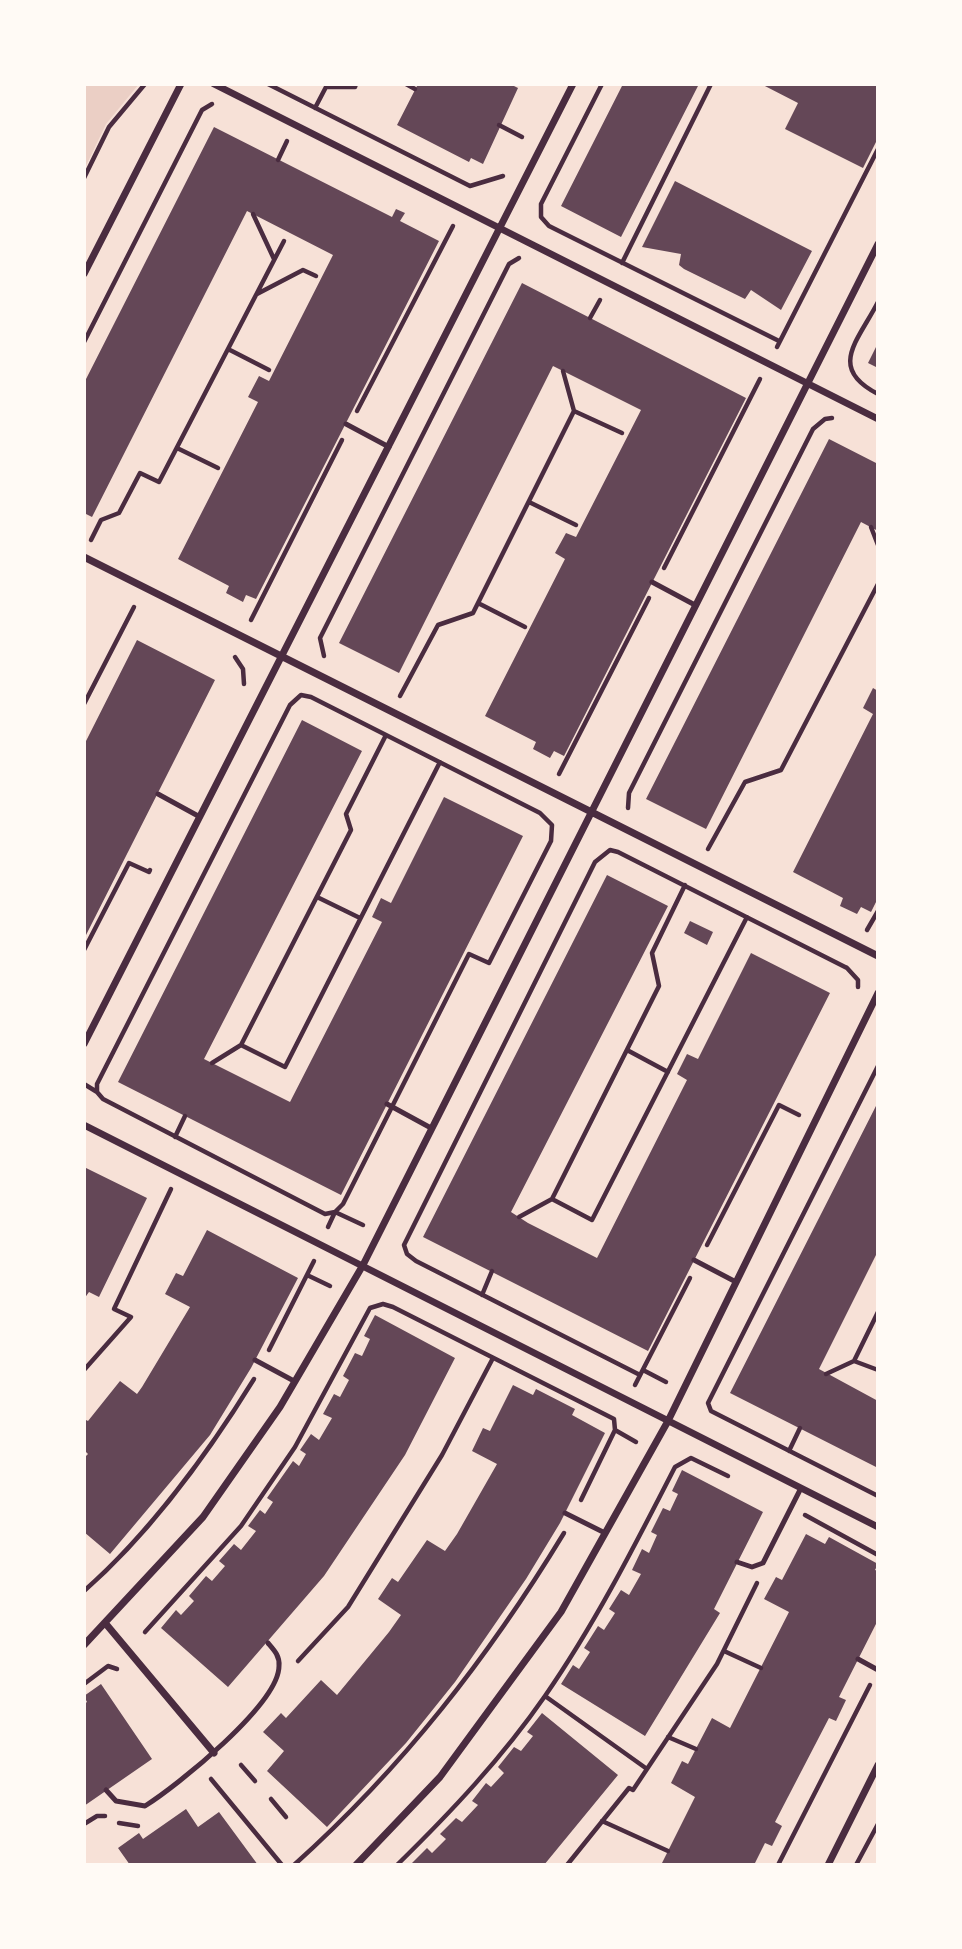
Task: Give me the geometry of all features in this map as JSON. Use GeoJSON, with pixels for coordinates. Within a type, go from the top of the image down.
{"type":"FeatureCollection","features":[{"type":"Feature","properties":{"kind":"street"},"geometry":{"type":"LineString","coordinates":[[84,274],[181,84]]}},
{"type":"Feature","properties":{"kind":"street"},"geometry":{"type":"LineString","coordinates":[[214,84],[878,419]]}},
{"type":"Feature","properties":{"kind":"street"},"geometry":{"type":"LineString","coordinates":[[84,1044],[573,84]]}},
{"type":"Feature","properties":{"kind":"street"},"geometry":{"type":"LineString","coordinates":[[84,1645],[107,1624],[203,1517],[295,1381],[363,1265],[589,812],[878,244]]}},
{"type":"Feature","properties":{"kind":"street"},"geometry":{"type":"LineString","coordinates":[[84,557],[878,956]]}},
{"type":"Feature","properties":{"kind":"street"},"geometry":{"type":"LineString","coordinates":[[356,1865],[440,1777],[561,1612],[668,1421],[878,993]]}},
{"type":"Feature","properties":{"kind":"street"},"geometry":{"type":"LineString","coordinates":[[84,1125],[878,1527]]}},
{"type":"Feature","properties":{"kind":"street"},"geometry":{"type":"LineString","coordinates":[[107,1624],[214,1753]]}},
{"type":"Feature","properties":{"kind":"street"},"geometry":{"type":"LineString","coordinates":[[828,1865],[878,1765]]}},
{"type":"Feature","properties":{"kind":"lane"},"geometry":{"type":"LineString","coordinates":[[348,425],[389,447]]}},
{"type":"Feature","properties":{"kind":"lane"},"geometry":{"type":"LineString","coordinates":[[652,583],[695,605]]}},
{"type":"Feature","properties":{"kind":"lane"},"geometry":{"type":"LineString","coordinates":[[158,794],[200,817]]}},
{"type":"Feature","properties":{"kind":"lane"},"geometry":{"type":"LineString","coordinates":[[389,1105],[431,1128]]}},
{"type":"Feature","properties":{"kind":"lane"},"geometry":{"type":"LineString","coordinates":[[696,1261],[736,1282]]}},
{"type":"Feature","properties":{"kind":"lane"},"geometry":{"type":"LineString","coordinates":[[255,1360],[295,1381]]}},
{"type":"Feature","properties":{"kind":"lane"},"geometry":{"type":"LineString","coordinates":[[737,1562],[752,1567],[763,1563],[801,1488]]}},
{"type":"Feature","properties":{"kind":"lane"},"geometry":{"type":"LineString","coordinates":[[565,1513],[606,1533]]}},
{"type":"Feature","properties":{"kind":"lane"},"geometry":{"type":"LineString","coordinates":[[106,1790],[116,1801],[145,1806],[214,1753],[275,1685],[279,1667],[277,1653],[268,1643]]}},
{"type":"Feature","properties":{"kind":"lane"},"geometry":{"type":"LineString","coordinates":[[858,1659],[878,1670]]}},
{"type":"Feature","properties":{"kind":"path"},"geometry":{"type":"LineString","coordinates":[[84,178],[109,127],[145,84]]}},
{"type":"Feature","properties":{"kind":"path"},"geometry":{"type":"LineString","coordinates":[[268,84],[470,186],[503,177],[508,167]]}},
{"type":"Feature","properties":{"kind":"path"},"geometry":{"type":"LineString","coordinates":[[315,108],[326,86],[355,87],[356,84]]}},
{"type":"Feature","properties":{"kind":"path"},"geometry":{"type":"LineString","coordinates":[[406,84],[415,89]]}},
{"type":"Feature","properties":{"kind":"path"},"geometry":{"type":"LineString","coordinates":[[602,84],[541,204],[541,216],[549,226],[779,341],[878,149]]}},
{"type":"Feature","properties":{"kind":"path"},"geometry":{"type":"LineString","coordinates":[[622,262],[711,84]]}},
{"type":"Feature","properties":{"kind":"path"},"geometry":{"type":"LineString","coordinates":[[84,342],[202,110],[220,103]]}},
{"type":"Feature","properties":{"kind":"path"},"geometry":{"type":"LineString","coordinates":[[499,125],[522,137]]}},
{"type":"Feature","properties":{"kind":"path"},"geometry":{"type":"LineString","coordinates":[[517,147],[527,127]]}},
{"type":"Feature","properties":{"kind":"path"},"geometry":{"type":"LineString","coordinates":[[278,132],[299,142]]}},
{"type":"Feature","properties":{"kind":"path"},"geometry":{"type":"LineString","coordinates":[[278,160],[289,137]]}},
{"type":"Feature","properties":{"kind":"path"},"geometry":{"type":"LineString","coordinates":[[253,214],[274,259]]}},
{"type":"Feature","properties":{"kind":"path"},"geometry":{"type":"LineString","coordinates":[[249,622],[454,222]]}},
{"type":"Feature","properties":{"kind":"path"},"geometry":{"type":"LineString","coordinates":[[90,540],[101,520],[119,513],[140,473],[159,482],[284,241]]}},
{"type":"Feature","properties":{"kind":"path"},"geometry":{"type":"LineString","coordinates":[[326,660],[320,638],[509,264],[519,258],[530,260]]}},
{"type":"Feature","properties":{"kind":"path"},"geometry":{"type":"LineString","coordinates":[[256,294],[303,270],[316,276]]}},
{"type":"Feature","properties":{"kind":"path"},"geometry":{"type":"LineString","coordinates":[[590,290],[602,297],[590,318]]}},
{"type":"Feature","properties":{"kind":"path"},"geometry":{"type":"LineString","coordinates":[[878,302],[849,358],[851,374],[861,385],[878,394]]}},
{"type":"Feature","properties":{"kind":"path"},"geometry":{"type":"LineString","coordinates":[[228,349],[269,370]]}},
{"type":"Feature","properties":{"kind":"path"},"geometry":{"type":"LineString","coordinates":[[399,697],[438,625],[473,613],[574,411],[563,372]]}},
{"type":"Feature","properties":{"kind":"path"},"geometry":{"type":"LineString","coordinates":[[748,372],[760,378]]}},
{"type":"Feature","properties":{"kind":"path"},"geometry":{"type":"LineString","coordinates":[[574,411],[622,433]]}},
{"type":"Feature","properties":{"kind":"path"},"geometry":{"type":"LineString","coordinates":[[635,816],[628,810],[629,793],[813,429],[825,419],[837,418]]}},
{"type":"Feature","properties":{"kind":"path"},"geometry":{"type":"LineString","coordinates":[[177,448],[219,468]]}},
{"type":"Feature","properties":{"kind":"path"},"geometry":{"type":"LineString","coordinates":[[528,502],[576,525]]}},
{"type":"Feature","properties":{"kind":"path"},"geometry":{"type":"LineString","coordinates":[[871,527],[878,545]]}},
{"type":"Feature","properties":{"kind":"path"},"geometry":{"type":"LineString","coordinates":[[84,537],[103,547]]}},
{"type":"Feature","properties":{"kind":"path"},"geometry":{"type":"LineString","coordinates":[[706,853],[745,782],[781,770],[878,584]]}},
{"type":"Feature","properties":{"kind":"path"},"geometry":{"type":"LineString","coordinates":[[121,601],[145,613]]}},
{"type":"Feature","properties":{"kind":"path"},"geometry":{"type":"LineString","coordinates":[[478,603],[525,627]]}},
{"type":"Feature","properties":{"kind":"path"},"geometry":{"type":"LineString","coordinates":[[84,704],[134,607]]}},
{"type":"Feature","properties":{"kind":"path"},"geometry":{"type":"LineString","coordinates":[[225,652],[236,658],[243,669],[246,681],[240,693]]}},
{"type":"Feature","properties":{"kind":"path"},"geometry":{"type":"LineString","coordinates":[[389,692],[412,703]]}},
{"type":"Feature","properties":{"kind":"path"},"geometry":{"type":"LineString","coordinates":[[84,1591],[160,1509],[218,1439],[262,1363],[335,1212],[342,1204],[389,1105],[468,954],[489,963],[551,841],[552,825],[540,813],[311,696],[301,695],[290,705],[97,1084],[97,1092]]}},
{"type":"Feature","properties":{"kind":"path"},"geometry":{"type":"LineString","coordinates":[[212,1063],[241,1045],[351,830],[346,814],[386,735]]}},
{"type":"Feature","properties":{"kind":"path"},"geometry":{"type":"LineString","coordinates":[[241,1045],[285,1067],[450,743]]}},
{"type":"Feature","properties":{"kind":"path"},"geometry":{"type":"LineString","coordinates":[[547,768],[559,774]]}},
{"type":"Feature","properties":{"kind":"path"},"geometry":{"type":"LineString","coordinates":[[640,1376],[407,1254],[404,1245],[408,1231],[594,862],[610,850],[618,852],[685,885],[847,968],[858,980],[859,994]]}},
{"type":"Feature","properties":{"kind":"path"},"geometry":{"type":"LineString","coordinates":[[84,950],[128,863],[149,872],[155,861]]}},
{"type":"Feature","properties":{"kind":"path"},"geometry":{"type":"LineString","coordinates":[[519,1217],[552,1199],[659,986],[652,953],[685,885]]}},
{"type":"Feature","properties":{"kind":"path"},"geometry":{"type":"LineString","coordinates":[[317,897],[361,918]]}},
{"type":"Feature","properties":{"kind":"path"},"geometry":{"type":"LineString","coordinates":[[847,968],[878,911]]}},
{"type":"Feature","properties":{"kind":"path"},"geometry":{"type":"LineString","coordinates":[[552,1199],[592,1220],[747,917]]}},
{"type":"Feature","properties":{"kind":"path"},"geometry":{"type":"LineString","coordinates":[[855,928],[866,931]]}},
{"type":"Feature","properties":{"kind":"path"},"geometry":{"type":"LineString","coordinates":[[627,1050],[668,1072]]}},
{"type":"Feature","properties":{"kind":"path"},"geometry":{"type":"LineString","coordinates":[[878,1066],[708,1403],[711,1411],[878,1496]]}},
{"type":"Feature","properties":{"kind":"path"},"geometry":{"type":"LineString","coordinates":[[84,1084],[103,1099],[325,1214],[335,1212]]}},
{"type":"Feature","properties":{"kind":"path"},"geometry":{"type":"LineString","coordinates":[[294,1865],[412,1748],[533,1585],[573,1517],[615,1430],[614,1419],[640,1376],[696,1261],[779,1105],[799,1116],[805,1103]]}},
{"type":"Feature","properties":{"kind":"path"},"geometry":{"type":"LineString","coordinates":[[175,1137],[185,1116]]}},
{"type":"Feature","properties":{"kind":"path"},"geometry":{"type":"LineString","coordinates":[[84,1370],[131,1317],[114,1308],[178,1172]]}},
{"type":"Feature","properties":{"kind":"path"},"geometry":{"type":"LineString","coordinates":[[482,1295],[492,1271]]}},
{"type":"Feature","properties":{"kind":"path"},"geometry":{"type":"LineString","coordinates":[[145,1632],[241,1526],[295,1447],[370,1308],[383,1304],[393,1307],[614,1419]]}},
{"type":"Feature","properties":{"kind":"path"},"geometry":{"type":"LineString","coordinates":[[826,1374],[854,1361],[878,1312]]}},
{"type":"Feature","properties":{"kind":"path"},"geometry":{"type":"LineString","coordinates":[[297,1669],[298,1659],[348,1607],[442,1455],[503,1339]]}},
{"type":"Feature","properties":{"kind":"path"},"geometry":{"type":"LineString","coordinates":[[854,1361],[878,1370]]}},
{"type":"Feature","properties":{"kind":"path"},"geometry":{"type":"LineString","coordinates":[[789,1451],[800,1428]]}},
{"type":"Feature","properties":{"kind":"path"},"geometry":{"type":"LineString","coordinates":[[397,1865],[463,1801],[545,1696],[619,1575],[675,1467],[691,1458],[740,1482]]}},
{"type":"Feature","properties":{"kind":"path"},"geometry":{"type":"LineString","coordinates":[[791,1508],[878,1555]]}},
{"type":"Feature","properties":{"kind":"path"},"geometry":{"type":"LineString","coordinates":[[567,1865],[629,1788],[633,1790],[724,1651],[753,1595],[763,1563]]}},
{"type":"Feature","properties":{"kind":"path"},"geometry":{"type":"LineString","coordinates":[[724,1651],[761,1668]]}},
{"type":"Feature","properties":{"kind":"path"},"geometry":{"type":"LineString","coordinates":[[84,1684],[108,1666],[118,1669],[126,1679]]}},
{"type":"Feature","properties":{"kind":"path"},"geometry":{"type":"LineString","coordinates":[[778,1865],[872,1683]]}},
{"type":"Feature","properties":{"kind":"path"},"geometry":{"type":"LineString","coordinates":[[545,1696],[647,1769]]}},
{"type":"Feature","properties":{"kind":"path"},"geometry":{"type":"LineString","coordinates":[[668,1737],[696,1749]]}},
{"type":"Feature","properties":{"kind":"path"},"geometry":{"type":"LineString","coordinates":[[241,1765],[255,1781]]}},
{"type":"Feature","properties":{"kind":"path"},"geometry":{"type":"LineString","coordinates":[[218,1787],[282,1865]]}},
{"type":"Feature","properties":{"kind":"path"},"geometry":{"type":"LineString","coordinates":[[271,1799],[286,1817]]}},
{"type":"Feature","properties":{"kind":"path"},"geometry":{"type":"LineString","coordinates":[[602,1821],[668,1851]]}},
{"type":"Feature","properties":{"kind":"path"},"geometry":{"type":"LineString","coordinates":[[856,1865],[878,1824]]}},
{"type":"Feature","properties":{"kind":"shaded area"},"geometry":{"type":"Polygon","coordinates":[[[84,84],[139,84],[106,124],[84,170],[84,84]]]}},
{"type":"Feature","properties":{"kind":"building"},"geometry":{"type":"Polygon","coordinates":[[[418,84],[510,84],[518,88],[483,164],[471,158],[469,162],[397,125],[418,84]]]}},
{"type":"Feature","properties":{"kind":"building"},"geometry":{"type":"Polygon","coordinates":[[[623,84],[699,84],[621,237],[561,206],[623,84]]]}},
{"type":"Feature","properties":{"kind":"building"},"geometry":{"type":"Polygon","coordinates":[[[761,84],[878,84],[878,138],[863,168],[785,129],[798,103],[761,84]]]}},
{"type":"Feature","properties":{"kind":"building"},"geometry":{"type":"Polygon","coordinates":[[[214,127],[392,217],[396,209],[405,213],[400,221],[439,241],[256,599],[246,595],[243,602],[226,593],[229,586],[178,559],[258,402],[248,397],[259,376],[269,381],[333,255],[247,211],[92,517],[84,513],[84,383],[214,127]]]}},
{"type":"Feature","properties":{"kind":"building"},"geometry":{"type":"Polygon","coordinates":[[[675,181],[812,251],[781,310],[751,290],[745,299],[684,269],[679,265],[681,254],[642,247],[675,181]]]}},
{"type":"Feature","properties":{"kind":"building"},"geometry":{"type":"Polygon","coordinates":[[[522,283],[746,398],[564,756],[554,751],[550,758],[533,749],[536,742],[485,716],[565,559],[555,553],[566,533],[576,537],[641,410],[553,366],[399,673],[339,643],[522,283]]]}},
{"type":"Feature","properties":{"kind":"building"},"geometry":{"type":"Polygon","coordinates":[[[878,343],[878,368],[868,363],[878,343]]]}},
{"type":"Feature","properties":{"kind":"building"},"geometry":{"type":"Polygon","coordinates":[[[829,439],[878,464],[878,531],[861,522],[706,829],[646,799],[829,439]]]}},
{"type":"Feature","properties":{"kind":"building"},"geometry":{"type":"Polygon","coordinates":[[[137,640],[215,680],[84,939],[84,745],[137,640]]]}},
{"type":"Feature","properties":{"kind":"building"},"geometry":{"type":"Polygon","coordinates":[[[873,688],[878,691],[878,898],[871,912],[861,907],[857,914],[840,906],[843,898],[793,872],[873,714],[863,708],[873,688]]]}},
{"type":"Feature","properties":{"kind":"building"},"geometry":{"type":"Polygon","coordinates":[[[302,720],[362,751],[204,1059],[290,1102],[382,922],[372,917],[381,898],[391,903],[444,797],[523,836],[341,1195],[118,1082],[302,720]]]}},
{"type":"Feature","properties":{"kind":"building"},"geometry":{"type":"Polygon","coordinates":[[[607,875],[668,906],[511,1212],[528,1223],[597,1258],[687,1080],[677,1074],[687,1054],[698,1059],[751,953],[830,993],[648,1351],[423,1237],[607,875]]]}},
{"type":"Feature","properties":{"kind":"building"},"geometry":{"type":"Polygon","coordinates":[[[690,921],[713,932],[707,945],[684,933],[690,921]]]}},
{"type":"Feature","properties":{"kind":"building"},"geometry":{"type":"Polygon","coordinates":[[[878,1102],[878,1251],[819,1369],[878,1401],[878,1468],[730,1393],[878,1102]]]}},
{"type":"Feature","properties":{"kind":"building"},"geometry":{"type":"Polygon","coordinates":[[[84,1167],[147,1198],[99,1297],[89,1292],[84,1299],[84,1167]]]}},
{"type":"Feature","properties":{"kind":"building"},"geometry":{"type":"Polygon","coordinates":[[[207,1230],[298,1278],[251,1368],[210,1435],[110,1554],[84,1532],[84,1458],[88,1454],[84,1450],[84,1419],[88,1421],[120,1381],[137,1394],[142,1387],[190,1307],[165,1294],[176,1273],[183,1276],[207,1230]]]}},
{"type":"Feature","properties":{"kind":"building"},"geometry":{"type":"Polygon","coordinates":[[[375,1315],[455,1358],[405,1455],[324,1576],[228,1687],[161,1628],[176,1610],[181,1615],[194,1601],[189,1596],[206,1576],[212,1581],[225,1566],[219,1561],[234,1544],[241,1550],[256,1531],[248,1526],[260,1510],[265,1514],[273,1502],[267,1498],[293,1461],[299,1466],[306,1454],[300,1450],[311,1434],[319,1440],[332,1418],[323,1414],[334,1394],[340,1397],[349,1380],[343,1376],[355,1353],[362,1356],[370,1339],[364,1336],[375,1315]]]}},
{"type":"Feature","properties":{"kind":"building"},"geometry":{"type":"Polygon","coordinates":[[[513,1385],[533,1395],[536,1389],[575,1409],[572,1415],[605,1433],[560,1523],[526,1579],[455,1682],[406,1743],[327,1827],[267,1771],[284,1751],[263,1732],[281,1713],[286,1718],[321,1680],[337,1695],[389,1632],[401,1615],[378,1599],[392,1578],[398,1582],[427,1540],[445,1551],[457,1534],[497,1464],[472,1451],[483,1428],[490,1431],[513,1385]]]}},
{"type":"Feature","properties":{"kind":"building"},"geometry":{"type":"Polygon","coordinates":[[[682,1470],[763,1512],[714,1609],[720,1613],[645,1736],[561,1684],[573,1665],[579,1669],[590,1652],[584,1648],[598,1626],[604,1630],[615,1613],[609,1609],[621,1590],[629,1595],[641,1574],[632,1570],[642,1549],[649,1553],[657,1535],[651,1532],[663,1508],[670,1511],[678,1494],[672,1491],[682,1470]]]}},
{"type":"Feature","properties":{"kind":"building"},"geometry":{"type":"Polygon","coordinates":[[[806,1534],[825,1544],[829,1537],[878,1564],[875,1570],[878,1571],[878,1620],[839,1697],[846,1700],[836,1721],[829,1718],[775,1822],[782,1826],[772,1846],[765,1843],[754,1865],[661,1865],[695,1797],[671,1783],[682,1761],[688,1764],[712,1718],[730,1728],[789,1612],[764,1599],[776,1577],[782,1580],[806,1534]]]}},
{"type":"Feature","properties":{"kind":"building"},"geometry":{"type":"Polygon","coordinates":[[[101,1684],[152,1759],[84,1806],[84,1704],[87,1702],[84,1696],[101,1684]]]}},
{"type":"Feature","properties":{"kind":"building"},"geometry":{"type":"Polygon","coordinates":[[[542,1713],[618,1775],[544,1865],[410,1865],[427,1848],[432,1853],[446,1839],[440,1834],[456,1818],[462,1822],[478,1805],[472,1801],[486,1783],[491,1787],[504,1773],[498,1767],[514,1747],[521,1751],[533,1736],[527,1732],[542,1713]]]}},
{"type":"Feature","properties":{"kind":"building"},"geometry":{"type":"Polygon","coordinates":[[[186,1809],[198,1827],[219,1812],[258,1865],[130,1865],[118,1848],[139,1833],[143,1839],[186,1809]]]}}]}
